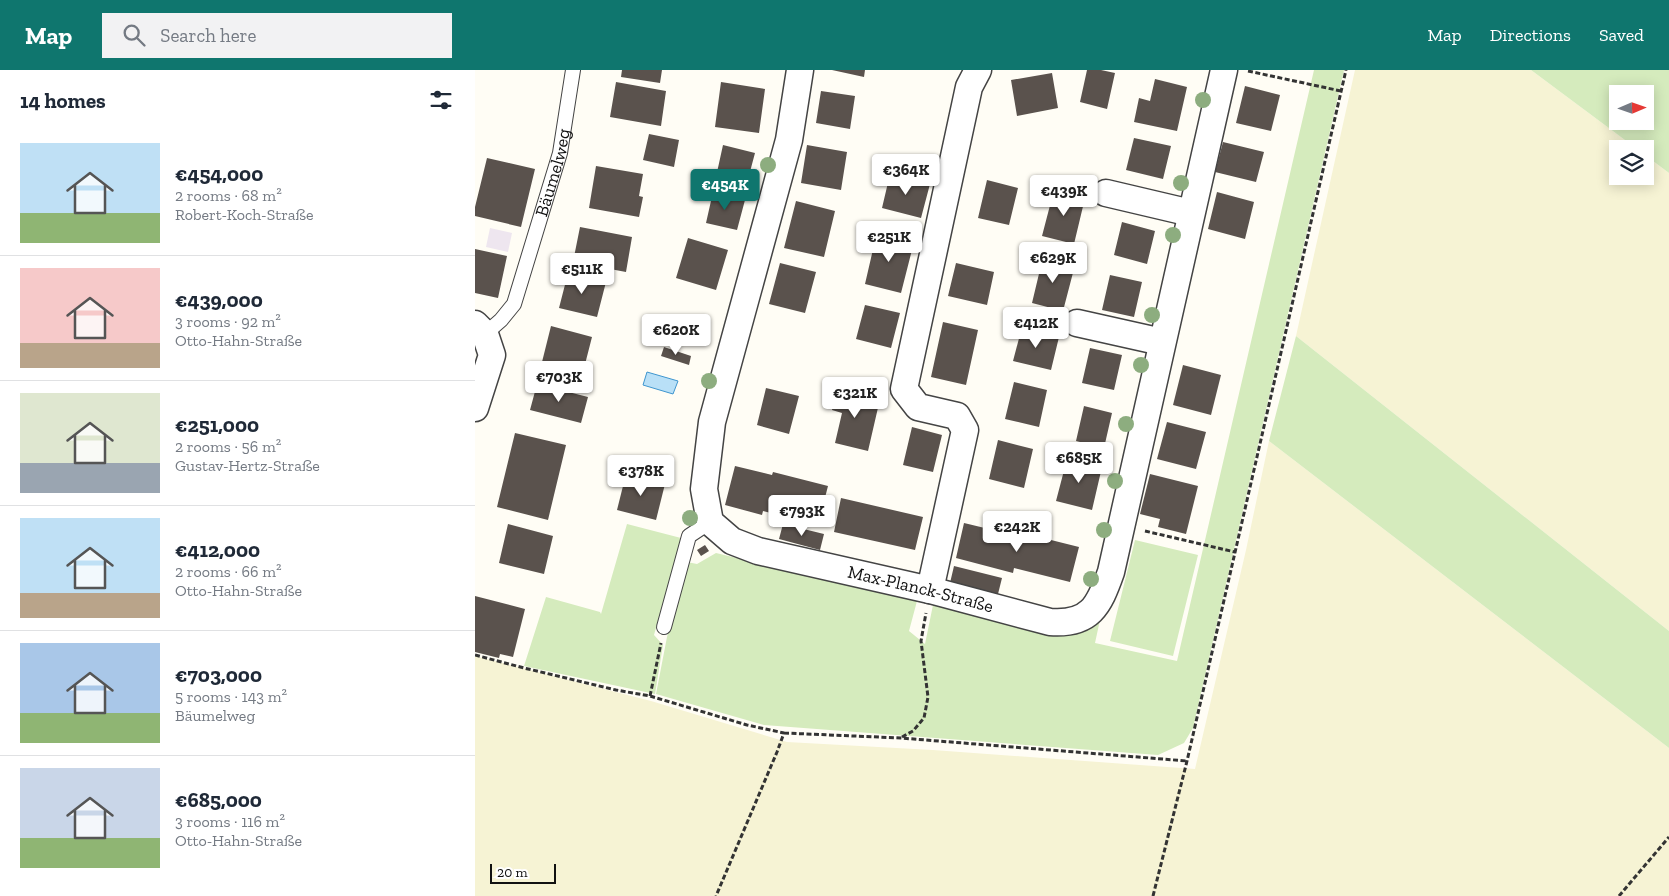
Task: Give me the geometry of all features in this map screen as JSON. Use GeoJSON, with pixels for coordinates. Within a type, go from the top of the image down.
{"type":"FeatureCollection","features":[{"type":"Feature","properties":{"kind":"street"},"geometry":{"type":"LineString","coordinates":[[710,522],[704,490],[712,422],[789,140],[800,70]]}},
{"type":"Feature","properties":{"kind":"street"},"geometry":{"type":"LineString","coordinates":[[930,590],[965,430],[957,416],[918,407],[904,388],[969,87],[978,70]]}},
{"type":"Feature","properties":{"kind":"street","name":"Max-Planck-Straße"},"geometry":{"type":"LineString","coordinates":[[710,522],[732,541],[758,551],[930,590],[1051,622],[1066,623],[1081,619],[1093,610],[1103,594],[1111,572],[1120,525],[1225,71]]}},
{"type":"Feature","properties":{"kind":"street"},"geometry":{"type":"LineString","coordinates":[[1107,193],[1191,213]]}},
{"type":"Feature","properties":{"kind":"street"},"geometry":{"type":"LineString","coordinates":[[1077,323],[1162,342]]}},
{"type":"Feature","properties":{"kind":"street","name":"Bäumelweg"},"geometry":{"type":"LineString","coordinates":[[475,408],[492,355],[480,329]]}},
{"type":"Feature","properties":{"kind":"lane","name":"Bäumelweg"},"geometry":{"type":"LineString","coordinates":[[480,329],[501,320],[514,304],[560,153],[573,70]]}},
{"type":"Feature","properties":{"kind":"lane"},"geometry":{"type":"LineString","coordinates":[[664,627],[689,536],[710,522]]}},
{"type":"Feature","properties":{"kind":"path"},"geometry":{"type":"LineString","coordinates":[[1153,896],[1187,761],[1346,70]]}},
{"type":"Feature","properties":{"kind":"path"},"geometry":{"type":"LineString","coordinates":[[1225,71],[1341,91]]}},
{"type":"Feature","properties":{"kind":"path"},"geometry":{"type":"LineString","coordinates":[[1120,525],[1235,552]]}},
{"type":"Feature","properties":{"kind":"path"},"geometry":{"type":"LineString","coordinates":[[901,738],[913,731],[924,718],[928,697],[921,640],[930,590]]}},
{"type":"Feature","properties":{"kind":"path"},"geometry":{"type":"LineString","coordinates":[[650,696],[664,627]]}},
{"type":"Feature","properties":{"kind":"path"},"geometry":{"type":"LineString","coordinates":[[475,654],[524,668],[616,690],[650,696],[747,725],[784,733],[901,738],[1187,761]]}},
{"type":"Feature","properties":{"kind":"path"},"geometry":{"type":"LineString","coordinates":[[715,896],[784,733]]}},
{"type":"Feature","properties":{"kind":"path"},"geometry":{"type":"LineString","coordinates":[[1619,896],[1669,836]]}},
{"type":"Feature","properties":{"kind":"shaded area"},"geometry":{"type":"Polygon","coordinates":[[[1355,70],[1531,70],[1625,140],[1609,140],[1609,185],[1654,185],[1654,162],[1669,173],[1669,631],[1296,336],[1355,70]]]}},
{"type":"Feature","properties":{"kind":"shaded area"},"geometry":{"type":"Polygon","coordinates":[[[490,228],[512,233],[508,252],[486,247],[490,228]]]}},
{"type":"Feature","properties":{"kind":"shaded area"},"geometry":{"type":"Polygon","coordinates":[[[1269,441],[1669,748],[1669,896],[475,896],[475,656],[651,701],[787,742],[933,750],[1195,769],[1246,550],[1269,441]]]}},
{"type":"Feature","properties":{"kind":"green space"},"geometry":{"type":"Polygon","coordinates":[[[1314,70],[1344,70],[1193,728],[1184,743],[1158,755],[764,725],[656,694],[667,637],[687,562],[697,564],[716,553],[917,601],[909,631],[925,644],[933,605],[1057,636],[1077,632],[1100,620],[1095,643],[1177,661],[1314,70]]]}},
{"type":"Feature","properties":{"kind":"green space"},"geometry":{"type":"Polygon","coordinates":[[[1531,70],[1669,70],[1669,173],[1654,162],[1654,140],[1625,140],[1612,130],[1654,130],[1654,85],[1609,85],[1609,128],[1531,70]]]}},
{"type":"Feature","properties":{"kind":"green space"},"geometry":{"type":"Polygon","coordinates":[[[1296,336],[1669,631],[1669,748],[1269,441],[1296,336]]]}},
{"type":"Feature","properties":{"kind":"green space"},"geometry":{"type":"Polygon","coordinates":[[[627,524],[681,538],[654,635],[663,645],[655,694],[524,666],[546,597],[600,612],[601,614],[627,524]]]}},
{"type":"Feature","properties":{"kind":"green space"},"geometry":{"type":"Polygon","coordinates":[[[1135,540],[1198,555],[1173,656],[1110,641],[1135,540]]]}},
{"type":"Feature","properties":{"kind":"water"},"geometry":{"type":"Polygon","coordinates":[[[647,372],[678,381],[673,394],[643,385],[647,372]]]}},
{"type":"Feature","properties":{"kind":"building"},"geometry":{"type":"Polygon","coordinates":[[[622,70],[662,70],[660,83],[621,77],[622,70]]]}},
{"type":"Feature","properties":{"kind":"building"},"geometry":{"type":"Polygon","coordinates":[[[832,70],[865,70],[864,77],[832,70]]]}},
{"type":"Feature","properties":{"kind":"building"},"geometry":{"type":"Polygon","coordinates":[[[1087,70],[1115,73],[1107,109],[1080,102],[1087,70]]]}},
{"type":"Feature","properties":{"kind":"building"},"geometry":{"type":"Polygon","coordinates":[[[1052,73],[1058,108],[1017,116],[1011,80],[1052,73]]]}},
{"type":"Feature","properties":{"kind":"building"},"geometry":{"type":"Polygon","coordinates":[[[1155,79],[1187,87],[1177,131],[1134,122],[1139,98],[1150,101],[1155,79]]]}},
{"type":"Feature","properties":{"kind":"building"},"geometry":{"type":"Polygon","coordinates":[[[616,82],[666,91],[661,126],[610,117],[616,82]]]}},
{"type":"Feature","properties":{"kind":"building"},"geometry":{"type":"Polygon","coordinates":[[[721,82],[765,89],[759,133],[715,127],[721,82]]]}},
{"type":"Feature","properties":{"kind":"building"},"geometry":{"type":"Polygon","coordinates":[[[1245,86],[1280,95],[1271,131],[1236,123],[1245,86]]]}},
{"type":"Feature","properties":{"kind":"building"},"geometry":{"type":"Polygon","coordinates":[[[821,91],[855,96],[850,129],[816,123],[821,91]]]}},
{"type":"Feature","properties":{"kind":"building"},"geometry":{"type":"Polygon","coordinates":[[[649,134],[679,140],[674,167],[643,160],[649,134]]]}},
{"type":"Feature","properties":{"kind":"building"},"geometry":{"type":"Polygon","coordinates":[[[1134,138],[1171,146],[1163,179],[1126,170],[1134,138]]]}},
{"type":"Feature","properties":{"kind":"building"},"geometry":{"type":"Polygon","coordinates":[[[1223,142],[1264,152],[1256,182],[1215,172],[1223,142]]]}},
{"type":"Feature","properties":{"kind":"building"},"geometry":{"type":"Polygon","coordinates":[[[723,145],[755,153],[747,183],[739,181],[736,191],[714,186],[723,145]]]}},
{"type":"Feature","properties":{"kind":"building"},"geometry":{"type":"Polygon","coordinates":[[[807,145],[847,152],[841,190],[801,183],[807,145]]]}},
{"type":"Feature","properties":{"kind":"building"},"geometry":{"type":"Polygon","coordinates":[[[487,158],[535,169],[521,227],[475,216],[475,207],[487,158]]]}},
{"type":"Feature","properties":{"kind":"building"},"geometry":{"type":"Polygon","coordinates":[[[596,166],[643,174],[639,196],[643,197],[639,217],[589,208],[596,166]]]}},
{"type":"Feature","properties":{"kind":"building"},"geometry":{"type":"Polygon","coordinates":[[[890,174],[930,184],[921,218],[882,208],[890,174]]]}},
{"type":"Feature","properties":{"kind":"building"},"geometry":{"type":"Polygon","coordinates":[[[987,180],[1018,188],[1009,225],[978,218],[987,180]]]}},
{"type":"Feature","properties":{"kind":"building"},"geometry":{"type":"Polygon","coordinates":[[[1054,190],[1085,198],[1074,244],[1042,236],[1054,190]]]}},
{"type":"Feature","properties":{"kind":"building"},"geometry":{"type":"Polygon","coordinates":[[[713,192],[745,200],[737,230],[706,223],[713,192]]]}},
{"type":"Feature","properties":{"kind":"building"},"geometry":{"type":"Polygon","coordinates":[[[1217,192],[1254,202],[1245,239],[1208,229],[1217,192]]]}},
{"type":"Feature","properties":{"kind":"building"},"geometry":{"type":"Polygon","coordinates":[[[796,201],[835,211],[824,257],[784,248],[796,201]]]}},
{"type":"Feature","properties":{"kind":"building"},"geometry":{"type":"Polygon","coordinates":[[[1122,222],[1155,231],[1147,264],[1114,255],[1122,222]]]}},
{"type":"Feature","properties":{"kind":"building"},"geometry":{"type":"Polygon","coordinates":[[[580,227],[632,237],[626,272],[573,262],[580,227]]]}},
{"type":"Feature","properties":{"kind":"building"},"geometry":{"type":"Polygon","coordinates":[[[877,232],[914,242],[901,293],[865,284],[877,232]]]}},
{"type":"Feature","properties":{"kind":"building"},"geometry":{"type":"Polygon","coordinates":[[[688,238],[728,250],[716,290],[676,278],[688,238]]]}},
{"type":"Feature","properties":{"kind":"building"},"geometry":{"type":"Polygon","coordinates":[[[475,249],[507,256],[498,298],[475,293],[475,249]]]}},
{"type":"Feature","properties":{"kind":"building"},"geometry":{"type":"Polygon","coordinates":[[[1043,257],[1075,265],[1063,311],[1032,303],[1043,257]]]}},
{"type":"Feature","properties":{"kind":"building"},"geometry":{"type":"Polygon","coordinates":[[[780,263],[816,272],[805,313],[769,304],[780,263]]]}},
{"type":"Feature","properties":{"kind":"building"},"geometry":{"type":"Polygon","coordinates":[[[956,263],[994,272],[987,305],[948,296],[956,263]]]}},
{"type":"Feature","properties":{"kind":"building"},"geometry":{"type":"Polygon","coordinates":[[[568,273],[606,282],[597,317],[559,308],[568,273]]]}},
{"type":"Feature","properties":{"kind":"building"},"geometry":{"type":"Polygon","coordinates":[[[1110,275],[1142,282],[1134,317],[1102,310],[1110,275]]]}},
{"type":"Feature","properties":{"kind":"building"},"geometry":{"type":"Polygon","coordinates":[[[865,305],[900,313],[891,348],[856,339],[865,305]]]}},
{"type":"Feature","properties":{"kind":"building"},"geometry":{"type":"Polygon","coordinates":[[[943,322],[978,330],[966,385],[931,377],[943,322]]]}},
{"type":"Feature","properties":{"kind":"building"},"geometry":{"type":"Polygon","coordinates":[[[551,326],[592,337],[582,376],[541,366],[551,326]]]}},
{"type":"Feature","properties":{"kind":"building"},"geometry":{"type":"Polygon","coordinates":[[[1022,327],[1059,337],[1051,370],[1013,361],[1022,327]]]}},
{"type":"Feature","properties":{"kind":"building"},"geometry":{"type":"Polygon","coordinates":[[[664,347],[691,356],[689,365],[661,356],[664,347]]]}},
{"type":"Feature","properties":{"kind":"building"},"geometry":{"type":"Polygon","coordinates":[[[1090,348],[1122,355],[1114,390],[1082,383],[1090,348]]]}},
{"type":"Feature","properties":{"kind":"building"},"geometry":{"type":"Polygon","coordinates":[[[1183,365],[1221,375],[1211,415],[1173,405],[1183,365]]]}},
{"type":"Feature","properties":{"kind":"building"},"geometry":{"type":"Polygon","coordinates":[[[1014,382],[1047,390],[1039,427],[1005,419],[1014,382]]]}},
{"type":"Feature","properties":{"kind":"building"},"geometry":{"type":"Polygon","coordinates":[[[537,384],[588,397],[581,423],[530,410],[537,384]]]}},
{"type":"Feature","properties":{"kind":"building"},"geometry":{"type":"Polygon","coordinates":[[[766,388],[799,396],[789,434],[757,425],[766,388]]]}},
{"type":"Feature","properties":{"kind":"building"},"geometry":{"type":"Polygon","coordinates":[[[837,388],[880,399],[868,451],[835,443],[842,413],[832,410],[837,388]]]}},
{"type":"Feature","properties":{"kind":"building"},"geometry":{"type":"Polygon","coordinates":[[[1084,406],[1112,413],[1104,448],[1076,441],[1084,406]]]}},
{"type":"Feature","properties":{"kind":"building"},"geometry":{"type":"Polygon","coordinates":[[[1167,422],[1206,432],[1196,469],[1157,459],[1167,422]]]}},
{"type":"Feature","properties":{"kind":"building"},"geometry":{"type":"Polygon","coordinates":[[[912,427],[942,435],[933,472],[903,465],[912,427]]]}},
{"type":"Feature","properties":{"kind":"building"},"geometry":{"type":"Polygon","coordinates":[[[515,433],[566,445],[548,520],[497,507],[515,433]]]}},
{"type":"Feature","properties":{"kind":"building"},"geometry":{"type":"Polygon","coordinates":[[[998,440],[1033,449],[1024,488],[989,479],[998,440]]]}},
{"type":"Feature","properties":{"kind":"building"},"geometry":{"type":"Polygon","coordinates":[[[1067,459],[1102,467],[1092,510],[1056,501],[1067,459]]]}},
{"type":"Feature","properties":{"kind":"building"},"geometry":{"type":"Polygon","coordinates":[[[735,466],[772,475],[773,472],[828,486],[818,525],[763,511],[762,515],[725,505],[735,466]]]}},
{"type":"Feature","properties":{"kind":"building"},"geometry":{"type":"Polygon","coordinates":[[[626,474],[665,484],[656,520],[617,510],[626,474]]]}},
{"type":"Feature","properties":{"kind":"building"},"geometry":{"type":"Polygon","coordinates":[[[1150,474],[1198,486],[1186,534],[1158,527],[1160,519],[1140,514],[1150,474]]]}},
{"type":"Feature","properties":{"kind":"building"},"geometry":{"type":"Polygon","coordinates":[[[841,498],[923,517],[915,550],[834,532],[841,498]]]}},
{"type":"Feature","properties":{"kind":"building"},"geometry":{"type":"Polygon","coordinates":[[[964,523],[1022,537],[1023,533],[1079,547],[1070,582],[1014,568],[1013,573],[956,558],[964,523]]]}},
{"type":"Feature","properties":{"kind":"building"},"geometry":{"type":"Polygon","coordinates":[[[508,524],[553,536],[544,574],[499,563],[508,524]]]}},
{"type":"Feature","properties":{"kind":"building"},"geometry":{"type":"Polygon","coordinates":[[[783,524],[824,534],[820,550],[779,539],[783,524]]]}},
{"type":"Feature","properties":{"kind":"building"},"geometry":{"type":"Polygon","coordinates":[[[705,545],[709,551],[701,556],[697,550],[705,545]]]}},
{"type":"Feature","properties":{"kind":"building"},"geometry":{"type":"Polygon","coordinates":[[[954,566],[1002,578],[998,594],[950,583],[954,566]]]}},
{"type":"Feature","properties":{"kind":"building"},"geometry":{"type":"Polygon","coordinates":[[[475,596],[525,609],[513,657],[500,654],[499,658],[475,652],[475,596]]]}}]}
